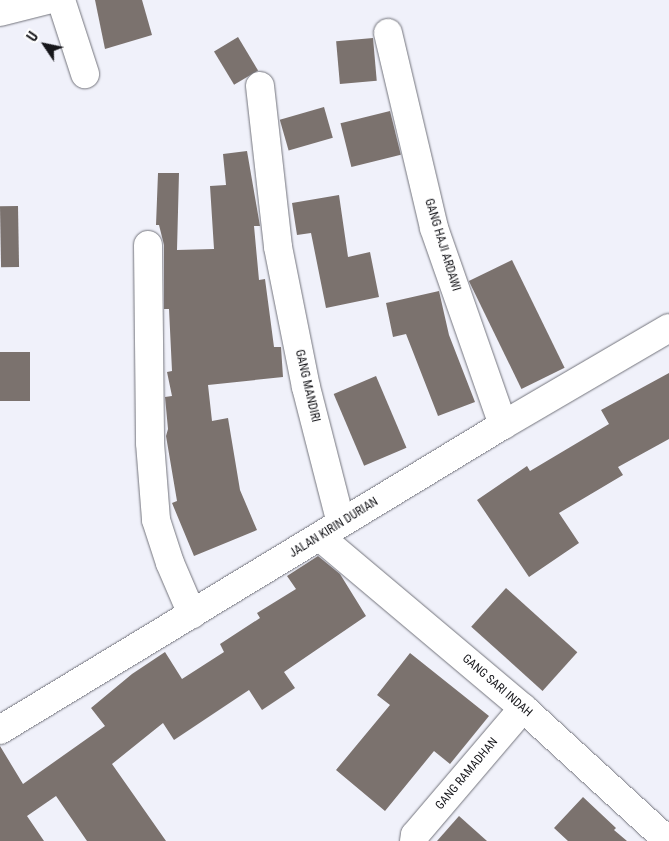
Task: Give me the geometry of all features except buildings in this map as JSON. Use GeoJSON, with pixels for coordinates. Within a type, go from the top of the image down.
{"type":"FeatureCollection","features":[{"type":"Feature","properties":{"kind":"street"},"geometry":{"type":"LineString","coordinates":[[0,12],[47,0]]}},
{"type":"Feature","properties":{"kind":"street"},"geometry":{"type":"LineString","coordinates":[[61,0],[85,74]]}},
{"type":"Feature","properties":{"kind":"street","name":"GANG HAJI ARDAWI"},"geometry":{"type":"LineString","coordinates":[[388,33],[434,228],[503,425]]}},
{"type":"Feature","properties":{"kind":"street","name":"GANG MANDIRI"},"geometry":{"type":"LineString","coordinates":[[260,86],[278,248],[306,387],[331,530]]}},
{"type":"Feature","properties":{"kind":"street"},"geometry":{"type":"LineString","coordinates":[[148,245],[150,444],[156,520],[170,563],[192,614]]}},
{"type":"Feature","properties":{"kind":"street","name":"JALAN KIRIN DURIAN"},"geometry":{"type":"LineString","coordinates":[[0,730],[503,425],[669,328]]}},
{"type":"Feature","properties":{"kind":"street","name":"GANG SARI INDAH"},"geometry":{"type":"LineString","coordinates":[[331,530],[668,841]]}},
{"type":"Feature","properties":{"kind":"street","name":"GANG RAMADHAN"},"geometry":{"type":"LineString","coordinates":[[414,841],[415,835],[523,708]]}}]}
